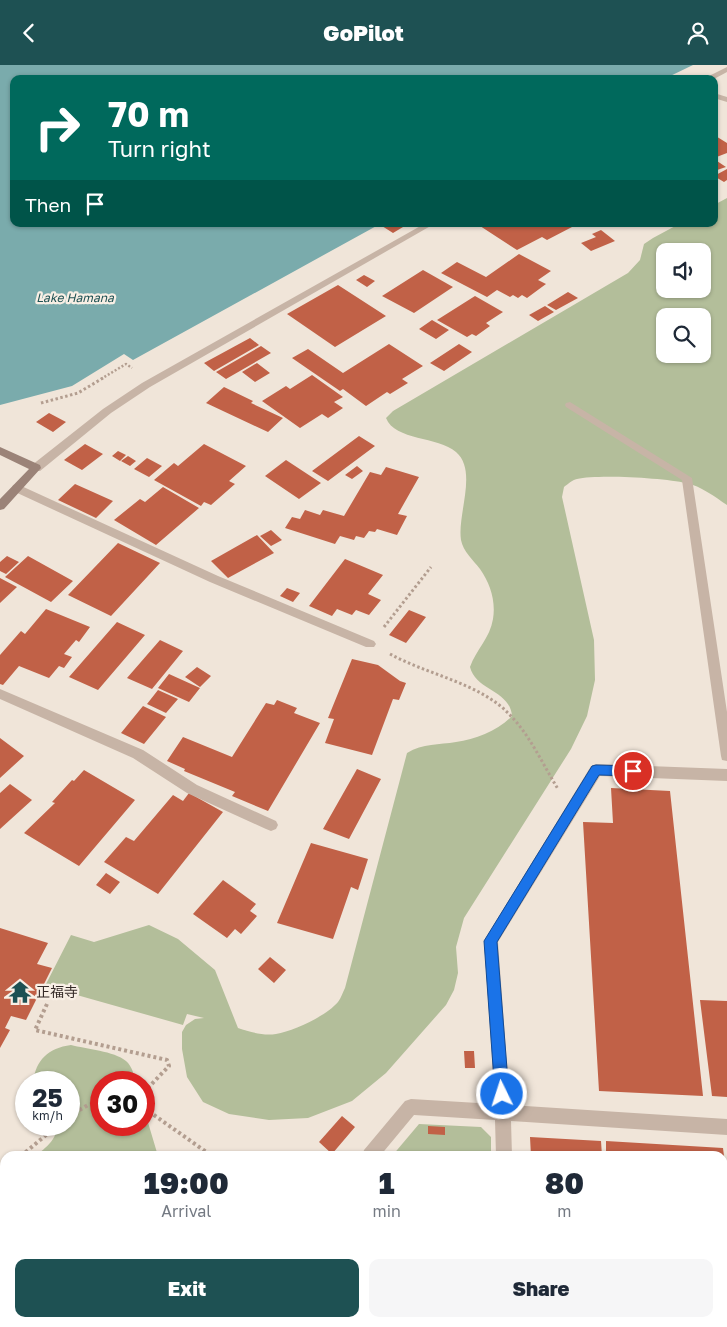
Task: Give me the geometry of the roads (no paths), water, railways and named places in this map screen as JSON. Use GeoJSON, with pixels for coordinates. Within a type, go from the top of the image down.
{"type":"FeatureCollection","features":[{"type":"Feature","properties":{"kind":"street"},"geometry":{"type":"LineString","coordinates":[[715,75],[727,69]]}},
{"type":"Feature","properties":{"kind":"street"},"geometry":{"type":"LineString","coordinates":[[0,506],[36,468],[108,411],[146,385],[425,227]]}},
{"type":"Feature","properties":{"kind":"street"},"geometry":{"type":"LineString","coordinates":[[570,405],[687,478],[727,756]]}},
{"type":"Feature","properties":{"kind":"street"},"geometry":{"type":"LineString","coordinates":[[0,451],[36,468]]}},
{"type":"Feature","properties":{"kind":"street"},"geometry":{"type":"LineString","coordinates":[[17,488],[214,579],[370,645]]}},
{"type":"Feature","properties":{"kind":"street"},"geometry":{"type":"LineString","coordinates":[[0,693],[149,759],[186,786],[271,825]]}},
{"type":"Feature","properties":{"kind":"street"},"geometry":{"type":"LineString","coordinates":[[504,1151],[491,941],[596,770],[727,775]]}},
{"type":"Feature","properties":{"kind":"street"},"geometry":{"type":"LineString","coordinates":[[374,1151],[411,1107],[727,1127]]}},
{"type":"Feature","properties":{"kind":"water","name":"Lake Hamana"},"geometry":{"type":"Polygon","coordinates":[[[0,65],[693,65],[672,75],[10,75],[10,227],[375,227],[133,360],[124,354],[72,386],[0,405],[0,65]]]}},
{"type":"Feature","properties":{"kind":"place","name":"正福寺"},"geometry":{"type":"Point","coordinates":[20,992]}}]}
